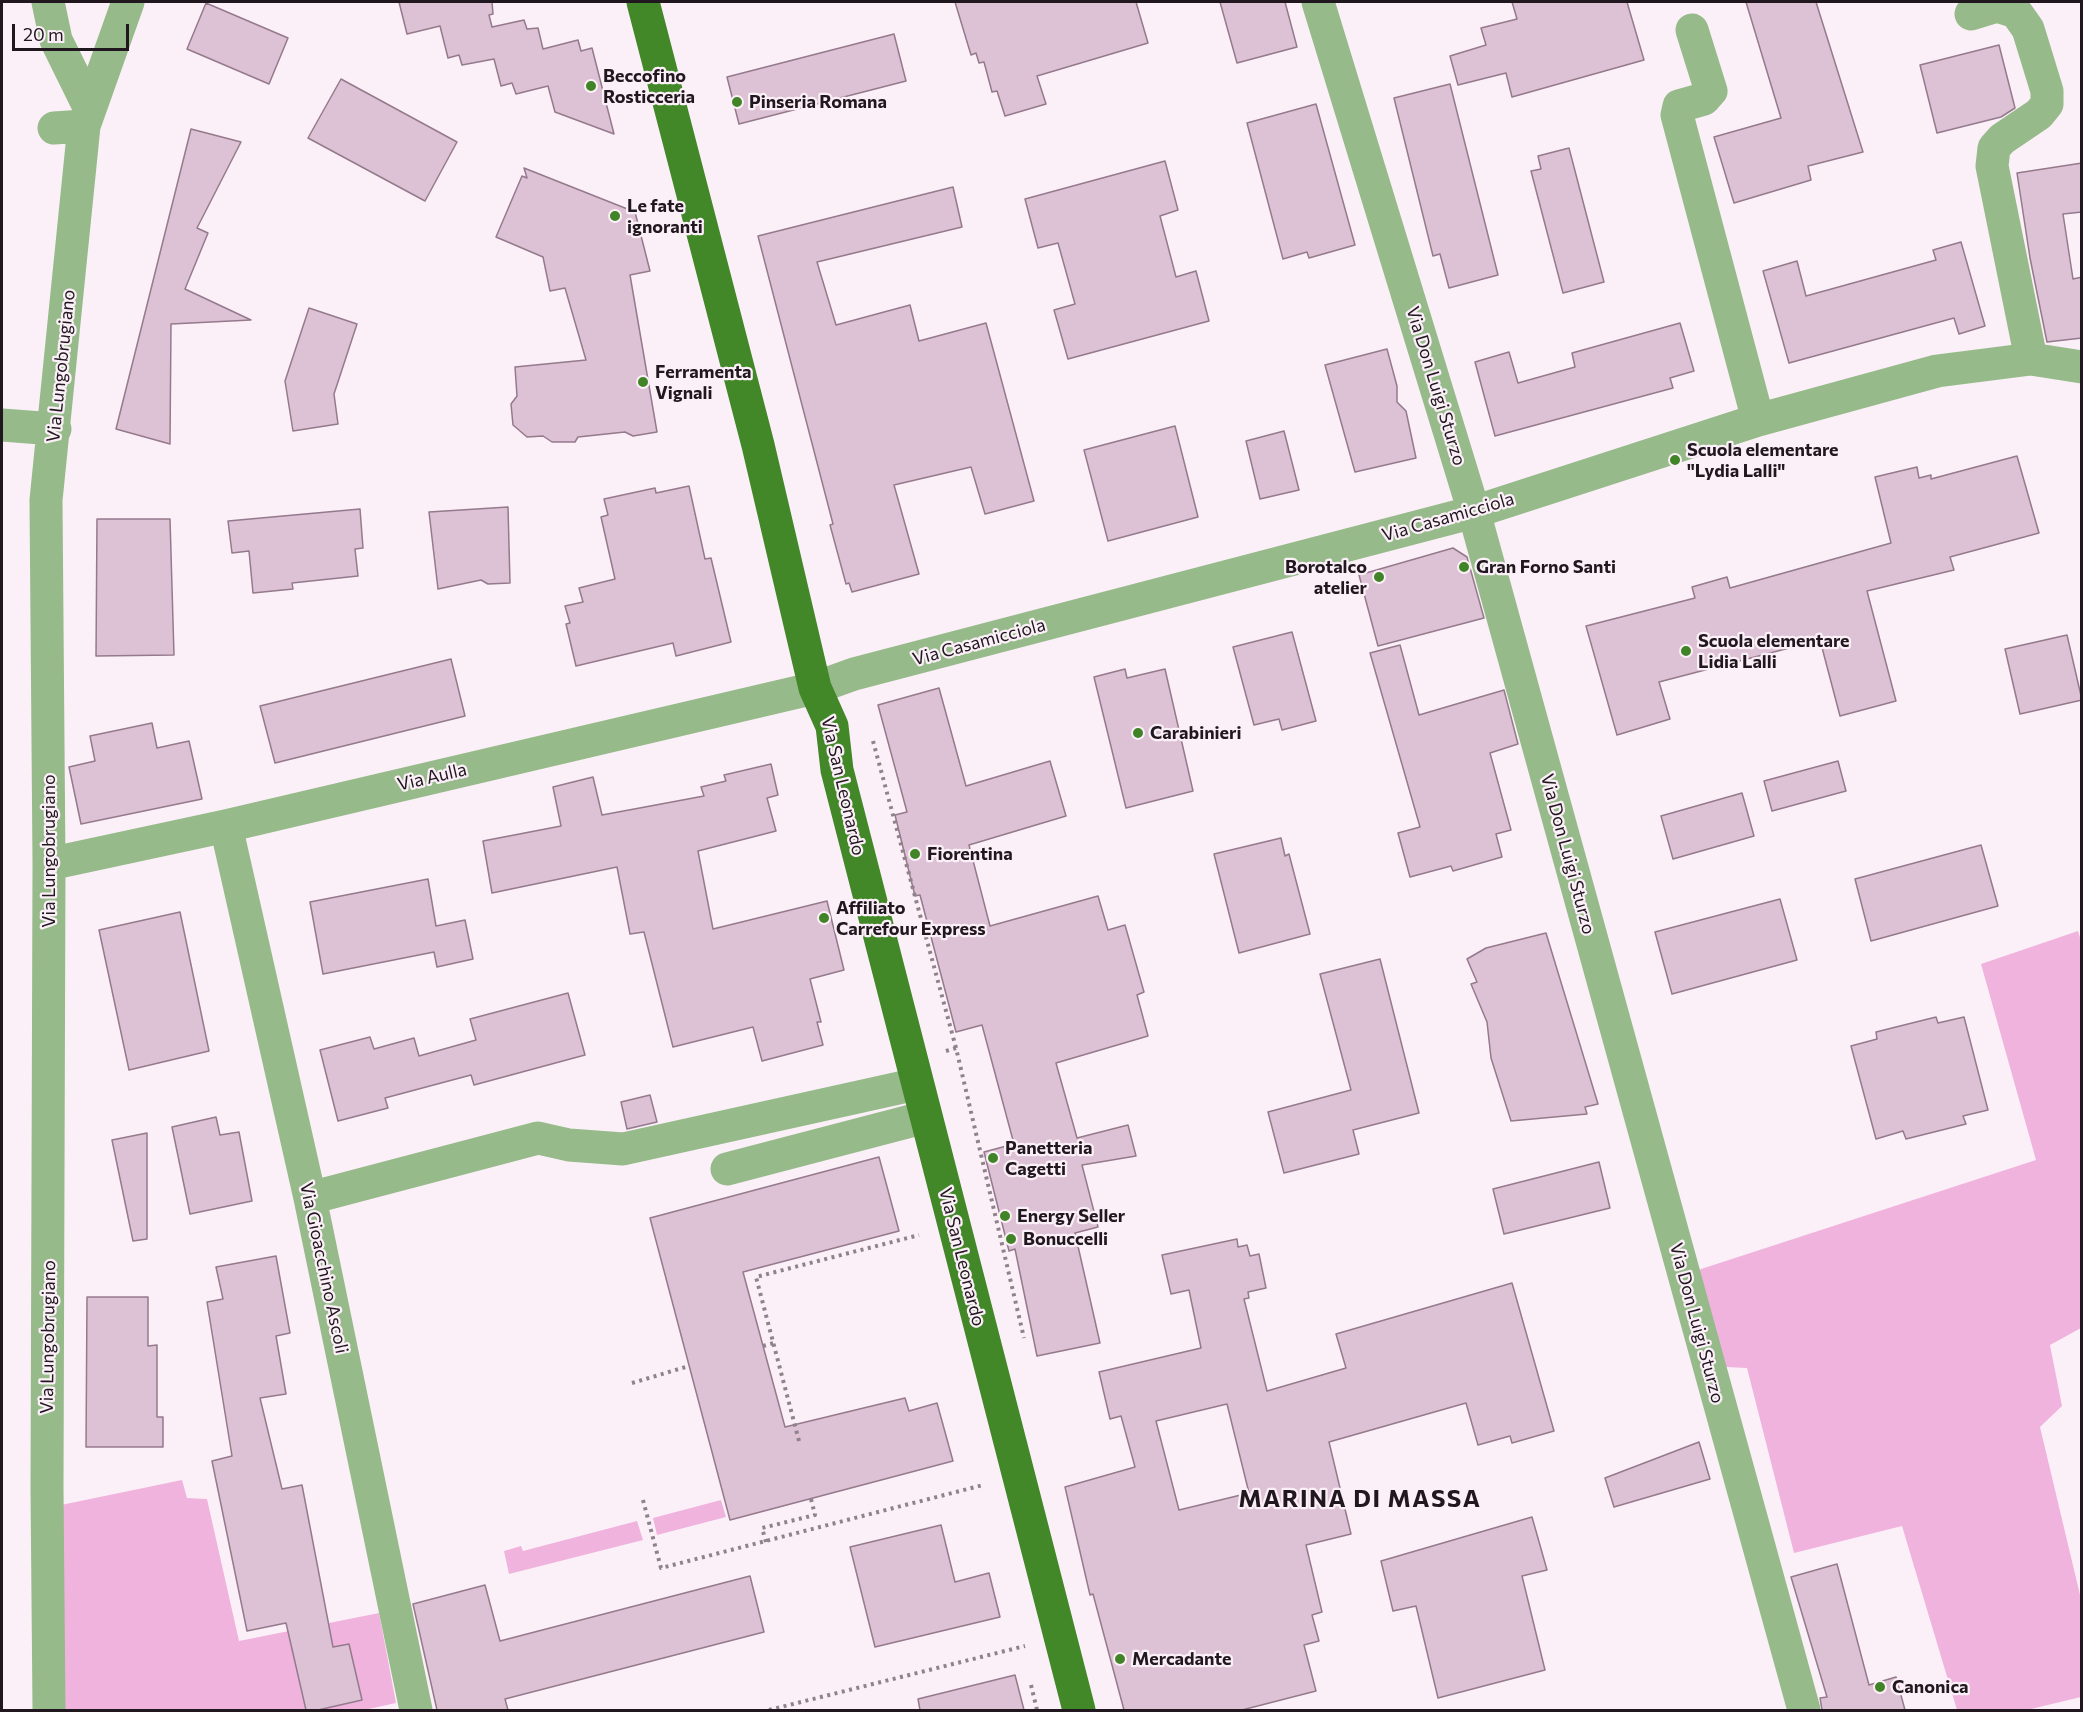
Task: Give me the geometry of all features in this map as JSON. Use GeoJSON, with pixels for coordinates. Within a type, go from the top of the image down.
{"type":"FeatureCollection","features":[{"type":"Feature","properties":{"kind":"main road","name":"Via San Leonardo"},"geometry":{"type":"LineString","coordinates":[[643,2],[755,434],[815,687],[832,726],[837,770],[1079,1710]]}},
{"type":"Feature","properties":{"kind":"street"},"geometry":{"type":"LineString","coordinates":[[48,2],[76,121]]}},
{"type":"Feature","properties":{"kind":"street","name":"Via Lungobrugiano"},"geometry":{"type":"LineString","coordinates":[[49,1710],[46,1488],[49,864],[46,501],[55,429],[76,121],[128,2]]}},
{"type":"Feature","properties":{"kind":"street","name":"Via Don Luigi Sturzo"},"geometry":{"type":"LineString","coordinates":[[1318,2],[1474,512],[1804,1710]]}},
{"type":"Feature","properties":{"kind":"street"},"geometry":{"type":"LineString","coordinates":[[1971,14],[1997,6],[2016,12],[2028,29],[2047,91],[2047,104],[2039,114],[2002,139],[1994,148],[1992,166],[2031,359]]}},
{"type":"Feature","properties":{"kind":"street"},"geometry":{"type":"LineString","coordinates":[[1692,30],[1711,91],[1704,99],[1679,106],[1677,115],[1758,420]]}},
{"type":"Feature","properties":{"kind":"street","name":"Via Casamicciola"},"geometry":{"type":"LineString","coordinates":[[815,687],[855,674],[1474,512],[1758,420],[1937,371],[2031,359],[2082,367]]}},
{"type":"Feature","properties":{"kind":"street"},"geometry":{"type":"LineString","coordinates":[[9,425],[55,429]]}},
{"type":"Feature","properties":{"kind":"street","name":"Via Aulla"},"geometry":{"type":"LineString","coordinates":[[49,864],[226,826],[815,687]]}},
{"type":"Feature","properties":{"kind":"street","name":"Via Gioacchino Ascoli"},"geometry":{"type":"LineString","coordinates":[[226,826],[310,1198],[416,1710]]}},
{"type":"Feature","properties":{"kind":"street"},"geometry":{"type":"LineString","coordinates":[[310,1198],[538,1138],[569,1145],[623,1149],[917,1084]]}},
{"type":"Feature","properties":{"kind":"street"},"geometry":{"type":"LineString","coordinates":[[727,1169],[926,1117]]}},
{"type":"Feature","properties":{"kind":"path"},"geometry":{"type":"LineString","coordinates":[[798,1441],[756,1277],[922,1234]]}},
{"type":"Feature","properties":{"kind":"path"},"geometry":{"type":"LineString","coordinates":[[763,1346],[774,1343]]}},
{"type":"Feature","properties":{"kind":"path"},"geometry":{"type":"LineString","coordinates":[[632,1383],[689,1366]]}},
{"type":"Feature","properties":{"kind":"path"},"geometry":{"type":"LineString","coordinates":[[643,1500],[661,1568],[984,1484]]}},
{"type":"Feature","properties":{"kind":"path"},"geometry":{"type":"LineString","coordinates":[[766,1542],[762,1528],[815,1515],[811,1499]]}},
{"type":"Feature","properties":{"kind":"path"},"geometry":{"type":"LineString","coordinates":[[769,1710],[1026,1646]]}},
{"type":"Feature","properties":{"kind":"shaded area"},"geometry":{"type":"Polygon","coordinates":[[[2078,931],[2082,944],[2081,1328],[2050,1345],[2062,1406],[2040,1427],[2081,1599],[2081,1697],[2027,1710],[1957,1710],[1902,1526],[1794,1553],[1747,1368],[1726,1367],[1695,1271],[2036,1160],[1981,964],[2078,931]]]}},
{"type":"Feature","properties":{"kind":"shaded area"},"geometry":{"type":"Polygon","coordinates":[[[182,1480],[187,1498],[207,1499],[239,1641],[379,1613],[396,1703],[364,1710],[61,1710],[61,1505],[182,1480]]]}},
{"type":"Feature","properties":{"kind":"shaded area"},"geometry":{"type":"Polygon","coordinates":[[[721,1500],[726,1517],[657,1535],[653,1518],[721,1500]]]}},
{"type":"Feature","properties":{"kind":"shaded area"},"geometry":{"type":"Polygon","coordinates":[[[637,1521],[643,1540],[509,1574],[504,1551],[521,1546],[523,1551],[637,1521]]]}},
{"type":"Feature","properties":{"kind":"building"},"geometry":{"type":"Polygon","coordinates":[[[399,2],[492,2],[493,14],[489,15],[492,27],[524,20],[527,29],[538,28],[543,49],[578,40],[581,51],[592,48],[614,134],[555,112],[548,86],[516,94],[512,83],[501,86],[494,59],[462,65],[459,55],[448,58],[440,26],[407,34],[399,2]]]}},
{"type":"Feature","properties":{"kind":"building"},"geometry":{"type":"Polygon","coordinates":[[[955,2],[1136,2],[1148,43],[1037,76],[1046,104],[1005,116],[997,91],[992,92],[984,62],[979,63],[976,53],[971,55],[955,2]]]}},
{"type":"Feature","properties":{"kind":"building"},"geometry":{"type":"Polygon","coordinates":[[[1220,2],[1285,2],[1297,47],[1237,63],[1220,2]]]}},
{"type":"Feature","properties":{"kind":"building"},"geometry":{"type":"Polygon","coordinates":[[[1512,2],[1627,2],[1644,60],[1512,97],[1506,73],[1458,85],[1450,56],[1486,45],[1481,28],[1517,19],[1512,2]]]}},
{"type":"Feature","properties":{"kind":"building"},"geometry":{"type":"Polygon","coordinates":[[[1746,2],[1816,2],[1863,152],[1808,166],[1811,180],[1734,203],[1714,137],[1781,118],[1746,2]]]}},
{"type":"Feature","properties":{"kind":"building"},"geometry":{"type":"Polygon","coordinates":[[[206,3],[288,38],[269,84],[187,49],[206,3]]]}},
{"type":"Feature","properties":{"kind":"building"},"geometry":{"type":"Polygon","coordinates":[[[894,34],[906,81],[739,124],[727,77],[894,34]]]}},
{"type":"Feature","properties":{"kind":"building"},"geometry":{"type":"Polygon","coordinates":[[[1999,45],[2015,108],[2001,117],[1937,133],[1920,65],[1999,45]]]}},
{"type":"Feature","properties":{"kind":"building"},"geometry":{"type":"Polygon","coordinates":[[[341,79],[457,142],[425,201],[308,138],[341,79]]]}},
{"type":"Feature","properties":{"kind":"building"},"geometry":{"type":"Polygon","coordinates":[[[1450,84],[1498,275],[1449,288],[1440,254],[1433,256],[1394,98],[1450,84]]]}},
{"type":"Feature","properties":{"kind":"building"},"geometry":{"type":"Polygon","coordinates":[[[1316,104],[1355,245],[1309,258],[1307,252],[1283,259],[1247,123],[1316,104]]]}},
{"type":"Feature","properties":{"kind":"building"},"geometry":{"type":"Polygon","coordinates":[[[191,129],[241,142],[197,228],[208,233],[185,289],[251,320],[171,324],[170,444],[116,429],[191,129]]]}},
{"type":"Feature","properties":{"kind":"building"},"geometry":{"type":"Polygon","coordinates":[[[1569,148],[1604,282],[1563,293],[1531,171],[1541,169],[1538,156],[1569,148]]]}},
{"type":"Feature","properties":{"kind":"building"},"geometry":{"type":"Polygon","coordinates":[[[1165,161],[1178,210],[1160,216],[1176,277],[1196,271],[1209,321],[1068,359],[1054,310],[1075,304],[1058,243],[1038,248],[1025,199],[1165,161]]]}},
{"type":"Feature","properties":{"kind":"building"},"geometry":{"type":"Polygon","coordinates":[[[2082,163],[2082,212],[2063,214],[2073,279],[2082,277],[2082,338],[2047,342],[2030,258],[2017,173],[2082,163]]]}},
{"type":"Feature","properties":{"kind":"building"},"geometry":{"type":"Polygon","coordinates":[[[524,168],[635,212],[650,271],[630,275],[657,432],[633,436],[625,432],[578,437],[575,442],[552,442],[543,436],[527,437],[513,425],[511,404],[517,396],[515,367],[586,360],[565,288],[550,291],[543,257],[496,237],[522,176],[527,178],[524,168]]]}},
{"type":"Feature","properties":{"kind":"building"},"geometry":{"type":"Polygon","coordinates":[[[953,187],[962,227],[817,262],[836,325],[910,305],[919,341],[986,323],[1034,501],[985,514],[971,467],[894,485],[919,574],[852,592],[849,583],[846,584],[830,525],[833,524],[758,236],[953,187]]]}},
{"type":"Feature","properties":{"kind":"building"},"geometry":{"type":"Polygon","coordinates":[[[1961,242],[1985,326],[1959,334],[1954,318],[1789,363],[1763,271],[1797,261],[1806,296],[1936,260],[1933,250],[1961,242]]]}},
{"type":"Feature","properties":{"kind":"building"},"geometry":{"type":"Polygon","coordinates":[[[309,308],[357,324],[334,394],[338,424],[293,431],[285,381],[309,308]]]}},
{"type":"Feature","properties":{"kind":"building"},"geometry":{"type":"Polygon","coordinates":[[[1680,323],[1694,371],[1670,378],[1673,388],[1495,436],[1475,362],[1509,352],[1518,383],[1575,367],[1572,353],[1680,323]]]}},
{"type":"Feature","properties":{"kind":"building"},"geometry":{"type":"Polygon","coordinates":[[[1387,349],[1397,386],[1397,402],[1406,411],[1416,458],[1355,472],[1325,365],[1387,349]]]}},
{"type":"Feature","properties":{"kind":"building"},"geometry":{"type":"Polygon","coordinates":[[[1175,426],[1198,517],[1108,541],[1084,450],[1175,426]]]}},
{"type":"Feature","properties":{"kind":"building"},"geometry":{"type":"Polygon","coordinates":[[[1284,431],[1299,490],[1260,499],[1246,441],[1284,431]]]}},
{"type":"Feature","properties":{"kind":"building"},"geometry":{"type":"Polygon","coordinates":[[[2017,456],[2039,533],[1950,557],[1954,570],[1867,591],[1896,701],[1840,716],[1820,640],[1659,682],[1670,719],[1617,735],[1586,626],[1695,598],[1692,587],[1727,577],[1730,588],[1891,543],[1875,477],[1917,467],[1919,478],[1931,475],[1931,479],[2017,456]]]}},
{"type":"Feature","properties":{"kind":"building"},"geometry":{"type":"Polygon","coordinates":[[[689,486],[705,559],[711,558],[731,642],[676,656],[673,643],[576,666],[566,624],[570,623],[565,606],[583,602],[579,588],[615,579],[601,517],[608,515],[604,499],[655,488],[656,493],[689,486]]]}},
{"type":"Feature","properties":{"kind":"building"},"geometry":{"type":"Polygon","coordinates":[[[508,507],[510,583],[488,584],[481,580],[438,589],[429,512],[508,507]]]}},
{"type":"Feature","properties":{"kind":"building"},"geometry":{"type":"Polygon","coordinates":[[[360,509],[363,548],[355,549],[358,576],[292,583],[293,589],[253,593],[249,551],[232,553],[228,521],[360,509]]]}},
{"type":"Feature","properties":{"kind":"building"},"geometry":{"type":"Polygon","coordinates":[[[97,519],[170,519],[174,655],[96,656],[97,519]]]}},
{"type":"Feature","properties":{"kind":"building"},"geometry":{"type":"Polygon","coordinates":[[[1453,548],[1467,557],[1484,618],[1378,646],[1359,575],[1453,548]]]}},
{"type":"Feature","properties":{"kind":"building"},"geometry":{"type":"Polygon","coordinates":[[[1292,632],[1316,721],[1282,730],[1279,719],[1254,725],[1233,647],[1292,632]]]}},
{"type":"Feature","properties":{"kind":"building"},"geometry":{"type":"Polygon","coordinates":[[[2067,635],[2082,700],[2020,714],[2005,649],[2067,635]]]}},
{"type":"Feature","properties":{"kind":"building"},"geometry":{"type":"Polygon","coordinates":[[[1400,645],[1419,715],[1504,690],[1518,744],[1490,753],[1511,830],[1496,834],[1502,857],[1453,871],[1451,866],[1410,877],[1398,833],[1420,827],[1370,653],[1400,645]]]}},
{"type":"Feature","properties":{"kind":"building"},"geometry":{"type":"Polygon","coordinates":[[[451,659],[465,716],[275,763],[260,706],[451,659]]]}},
{"type":"Feature","properties":{"kind":"building"},"geometry":{"type":"Polygon","coordinates":[[[1125,669],[1127,678],[1165,669],[1193,791],[1126,808],[1094,677],[1125,669]]]}},
{"type":"Feature","properties":{"kind":"building"},"geometry":{"type":"Polygon","coordinates":[[[939,688],[966,786],[1050,761],[1066,816],[969,845],[990,926],[1098,896],[1108,930],[1125,925],[1144,992],[1137,995],[1148,1036],[1056,1063],[1077,1138],[1128,1125],[1136,1156],[1082,1165],[1098,1227],[1075,1233],[1100,1343],[1037,1356],[1015,1249],[1009,1251],[984,1152],[1014,1144],[982,1025],[956,1032],[920,895],[915,896],[895,815],[907,812],[878,705],[939,688]]]}},
{"type":"Feature","properties":{"kind":"building"},"geometry":{"type":"Polygon","coordinates":[[[152,723],[157,748],[189,741],[202,799],[81,824],[69,767],[95,761],[90,736],[152,723]]]}},
{"type":"Feature","properties":{"kind":"building"},"geometry":{"type":"Polygon","coordinates":[[[1838,761],[1846,791],[1772,811],[1764,781],[1838,761]]]}},
{"type":"Feature","properties":{"kind":"building"},"geometry":{"type":"Polygon","coordinates":[[[771,764],[778,795],[767,798],[776,831],[698,851],[713,929],[827,901],[844,970],[810,979],[821,1022],[817,1022],[823,1045],[762,1061],[753,1027],[673,1047],[644,932],[630,934],[617,867],[492,893],[483,841],[561,826],[553,787],[593,777],[602,815],[704,796],[701,787],[726,781],[724,775],[771,764]]]}},
{"type":"Feature","properties":{"kind":"building"},"geometry":{"type":"Polygon","coordinates":[[[1742,793],[1754,836],[1673,859],[1661,816],[1742,793]]]}},
{"type":"Feature","properties":{"kind":"building"},"geometry":{"type":"Polygon","coordinates":[[[1281,838],[1285,856],[1289,854],[1310,934],[1239,953],[1214,854],[1281,838]]]}},
{"type":"Feature","properties":{"kind":"building"},"geometry":{"type":"Polygon","coordinates":[[[1981,845],[1998,906],[1871,941],[1855,879],[1981,845]]]}},
{"type":"Feature","properties":{"kind":"building"},"geometry":{"type":"Polygon","coordinates":[[[428,879],[436,926],[465,920],[473,959],[437,967],[434,952],[323,974],[310,902],[428,879]]]}},
{"type":"Feature","properties":{"kind":"building"},"geometry":{"type":"Polygon","coordinates":[[[1780,899],[1797,960],[1672,994],[1655,932],[1780,899]]]}},
{"type":"Feature","properties":{"kind":"building"},"geometry":{"type":"Polygon","coordinates":[[[180,912],[209,1051],[129,1070],[99,930],[180,912]]]}},
{"type":"Feature","properties":{"kind":"building"},"geometry":{"type":"Polygon","coordinates":[[[1546,933],[1598,1104],[1585,1107],[1587,1114],[1511,1121],[1491,1058],[1487,1022],[1471,984],[1477,982],[1467,959],[1486,948],[1546,933]]]}},
{"type":"Feature","properties":{"kind":"building"},"geometry":{"type":"Polygon","coordinates":[[[1380,959],[1419,1113],[1353,1130],[1359,1154],[1284,1173],[1268,1112],[1351,1090],[1320,974],[1380,959]]]}},
{"type":"Feature","properties":{"kind":"building"},"geometry":{"type":"Polygon","coordinates":[[[568,993],[585,1055],[474,1085],[471,1075],[385,1098],[388,1108],[338,1121],[320,1050],[370,1037],[374,1049],[414,1038],[419,1056],[476,1040],[470,1019],[568,993]]]}},
{"type":"Feature","properties":{"kind":"building"},"geometry":{"type":"Polygon","coordinates":[[[1936,1017],[1938,1023],[1964,1017],[1988,1110],[1963,1116],[1966,1124],[1906,1139],[1903,1131],[1876,1139],[1851,1046],[1877,1039],[1876,1032],[1936,1017]]]}},
{"type":"Feature","properties":{"kind":"building"},"geometry":{"type":"Polygon","coordinates":[[[650,1095],[657,1122],[627,1129],[621,1102],[650,1095]]]}},
{"type":"Feature","properties":{"kind":"building"},"geometry":{"type":"Polygon","coordinates":[[[216,1117],[220,1135],[239,1132],[252,1201],[190,1214],[172,1127],[216,1117]]]}},
{"type":"Feature","properties":{"kind":"building"},"geometry":{"type":"Polygon","coordinates":[[[147,1133],[147,1239],[133,1241],[112,1140],[147,1133]]]}},
{"type":"Feature","properties":{"kind":"building"},"geometry":{"type":"Polygon","coordinates":[[[879,1157],[899,1231],[743,1272],[785,1427],[905,1398],[909,1411],[937,1403],[953,1461],[730,1520],[650,1218],[879,1157]]]}},
{"type":"Feature","properties":{"kind":"building"},"geometry":{"type":"Polygon","coordinates":[[[1599,1162],[1610,1208],[1504,1234],[1493,1189],[1599,1162]]]}},
{"type":"Feature","properties":{"kind":"building"},"geometry":{"type":"Polygon","coordinates":[[[1237,1239],[1238,1247],[1247,1245],[1250,1256],[1259,1254],[1266,1288],[1248,1292],[1249,1298],[1244,1299],[1267,1391],[1346,1368],[1336,1334],[1512,1283],[1554,1431],[1512,1443],[1510,1436],[1478,1445],[1466,1403],[1329,1442],[1351,1534],[1306,1545],[1322,1612],[1312,1615],[1319,1641],[1304,1645],[1316,1691],[1242,1710],[1124,1710],[1093,1594],[1090,1595],[1065,1487],[1135,1467],[1121,1416],[1110,1419],[1099,1372],[1201,1348],[1189,1290],[1171,1294],[1162,1255],[1237,1239]],[[1227,1404],[1156,1421],[1179,1510],[1249,1493],[1227,1404]]]}},
{"type":"Feature","properties":{"kind":"building"},"geometry":{"type":"Polygon","coordinates":[[[276,1256],[290,1333],[276,1336],[286,1394],[260,1398],[282,1489],[302,1485],[333,1647],[349,1644],[362,1700],[318,1710],[306,1710],[286,1623],[247,1631],[212,1461],[232,1456],[207,1302],[223,1299],[216,1267],[276,1256]]]}},
{"type":"Feature","properties":{"kind":"building"},"geometry":{"type":"Polygon","coordinates":[[[87,1297],[148,1297],[148,1346],[157,1345],[157,1417],[163,1417],[163,1447],[86,1447],[87,1297]]]}},
{"type":"Feature","properties":{"kind":"building"},"geometry":{"type":"Polygon","coordinates":[[[1699,1442],[1710,1479],[1614,1507],[1605,1478],[1699,1442]]]}},
{"type":"Feature","properties":{"kind":"building"},"geometry":{"type":"Polygon","coordinates":[[[1532,1517],[1547,1570],[1522,1576],[1545,1670],[1438,1698],[1416,1606],[1393,1611],[1381,1561],[1532,1517]]]}},
{"type":"Feature","properties":{"kind":"building"},"geometry":{"type":"Polygon","coordinates":[[[941,1525],[955,1582],[989,1573],[1000,1617],[875,1647],[850,1547],[941,1525]]]}},
{"type":"Feature","properties":{"kind":"building"},"geometry":{"type":"Polygon","coordinates":[[[1837,1564],[1869,1685],[1896,1677],[1905,1710],[1822,1710],[1820,1698],[1827,1697],[1791,1577],[1837,1564]]]}},
{"type":"Feature","properties":{"kind":"building"},"geometry":{"type":"Polygon","coordinates":[[[750,1576],[764,1632],[505,1699],[508,1710],[437,1710],[413,1604],[485,1585],[500,1641],[750,1576]]]}},
{"type":"Feature","properties":{"kind":"building"},"geometry":{"type":"Polygon","coordinates":[[[1015,1675],[1024,1710],[920,1710],[918,1699],[1015,1675]]]}},
{"type":"Feature","properties":{"kind":"place","name":"Beccofino Rosticceria"},"geometry":{"type":"Point","coordinates":[591,86]}},
{"type":"Feature","properties":{"kind":"place","name":"Pinseria Romana"},"geometry":{"type":"Point","coordinates":[737,102]}},
{"type":"Feature","properties":{"kind":"place","name":"Le fate ignoranti"},"geometry":{"type":"Point","coordinates":[615,216]}},
{"type":"Feature","properties":{"kind":"place","name":"Ferramenta Vignali"},"geometry":{"type":"Point","coordinates":[643,382]}},
{"type":"Feature","properties":{"kind":"place","name":"Scuola elementare \"Lydia Lalli\""},"geometry":{"type":"Point","coordinates":[1675,460]}},
{"type":"Feature","properties":{"kind":"place","name":"Gran Forno Santi"},"geometry":{"type":"Point","coordinates":[1464,567]}},
{"type":"Feature","properties":{"kind":"place","name":"Borotalco atelier"},"geometry":{"type":"Point","coordinates":[1379,577]}},
{"type":"Feature","properties":{"kind":"place","name":"Scuola elementare Lidia Lalli"},"geometry":{"type":"Point","coordinates":[1686,651]}},
{"type":"Feature","properties":{"kind":"place","name":"Carabinieri"},"geometry":{"type":"Point","coordinates":[1138,733]}},
{"type":"Feature","properties":{"kind":"place","name":"Fiorentina"},"geometry":{"type":"Point","coordinates":[915,854]}},
{"type":"Feature","properties":{"kind":"place","name":"Affiliato Carrefour Express"},"geometry":{"type":"Point","coordinates":[824,918]}},
{"type":"Feature","properties":{"kind":"place","name":"Panetteria Cagetti"},"geometry":{"type":"Point","coordinates":[993,1158]}},
{"type":"Feature","properties":{"kind":"place","name":"Energy Seller"},"geometry":{"type":"Point","coordinates":[1005,1216]}},
{"type":"Feature","properties":{"kind":"place","name":"Bonuccelli"},"geometry":{"type":"Point","coordinates":[1011,1239]}},
{"type":"Feature","properties":{"kind":"place","name":"Mercadante"},"geometry":{"type":"Point","coordinates":[1120,1659]}},
{"type":"Feature","properties":{"kind":"place","name":"Canonica"},"geometry":{"type":"Point","coordinates":[1880,1687]}},
{"type":"Feature","properties":{"kind":"district","name":"MARINA DI MASSA"},"geometry":{"type":"Point","coordinates":[1360,1499]}}]}
